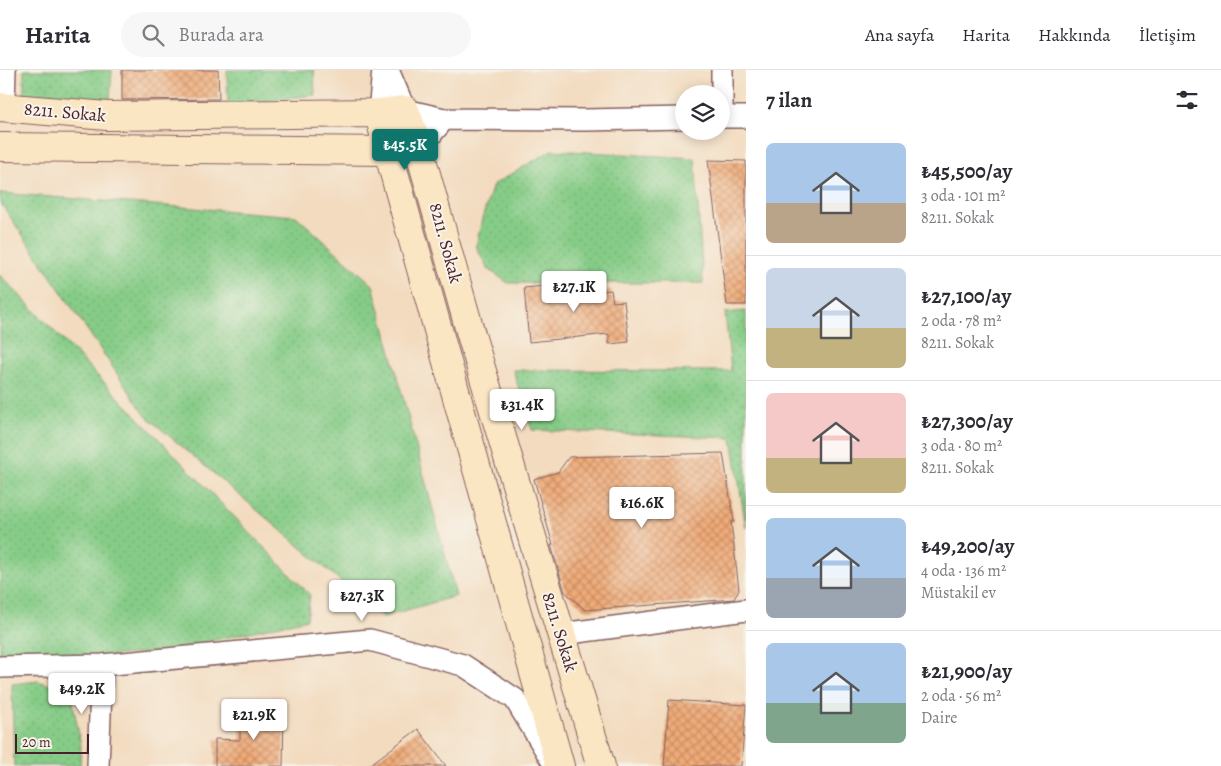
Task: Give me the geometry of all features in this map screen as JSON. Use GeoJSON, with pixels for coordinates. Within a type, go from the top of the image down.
{"type":"FeatureCollection","features":[{"type":"Feature","properties":{"kind":"street"},"geometry":{"type":"LineString","coordinates":[[2,107],[5,70]]}},
{"type":"Feature","properties":{"kind":"street"},"geometry":{"type":"LineString","coordinates":[[383,70],[392,112]]}},
{"type":"Feature","properties":{"kind":"street"},"geometry":{"type":"LineString","coordinates":[[388,70],[392,112],[388,151],[560,766]]}},
{"type":"Feature","properties":{"kind":"street"},"geometry":{"type":"LineString","coordinates":[[722,70],[722,85]]}},
{"type":"Feature","properties":{"kind":"street","name":"8211. Sokak"},"geometry":{"type":"LineString","coordinates":[[2,107],[107,116],[392,112],[419,149],[472,338],[601,766]]}},
{"type":"Feature","properties":{"kind":"street"},"geometry":{"type":"LineString","coordinates":[[392,112],[444,119],[586,120],[675,118]]}},
{"type":"Feature","properties":{"kind":"street"},"geometry":{"type":"LineString","coordinates":[[730,117],[746,117]]}},
{"type":"Feature","properties":{"kind":"street"},"geometry":{"type":"LineString","coordinates":[[0,147],[388,151],[419,149],[444,119]]}},
{"type":"Feature","properties":{"kind":"street"},"geometry":{"type":"LineString","coordinates":[[561,634],[746,610]]}},
{"type":"Feature","properties":{"kind":"street"},"geometry":{"type":"LineString","coordinates":[[0,667],[102,665],[370,640],[463,665],[515,699],[556,766]]}},
{"type":"Feature","properties":{"kind":"street"},"geometry":{"type":"LineString","coordinates":[[98,766],[102,665]]}},
{"type":"Feature","properties":{"kind":"green space"},"geometry":{"type":"Polygon","coordinates":[[[24,70],[112,70],[110,100],[24,94],[24,70]]]}},
{"type":"Feature","properties":{"kind":"green space"},"geometry":{"type":"Polygon","coordinates":[[[227,70],[314,70],[315,95],[228,105],[227,70]]]}},
{"type":"Feature","properties":{"kind":"green space"},"geometry":{"type":"Polygon","coordinates":[[[552,150],[695,158],[703,283],[508,283],[487,268],[476,246],[493,185],[552,150]]]}},
{"type":"Feature","properties":{"kind":"green space"},"geometry":{"type":"Polygon","coordinates":[[[0,193],[296,216],[373,285],[456,596],[383,617],[146,416],[0,202],[0,193]]]}},
{"type":"Feature","properties":{"kind":"green space"},"geometry":{"type":"Polygon","coordinates":[[[0,275],[310,595],[307,619],[167,651],[0,666],[0,275]]]}},
{"type":"Feature","properties":{"kind":"green space"},"geometry":{"type":"Polygon","coordinates":[[[746,311],[746,528],[732,438],[532,430],[513,370],[731,371],[725,313],[746,311]]]}},
{"type":"Feature","properties":{"kind":"green space"},"geometry":{"type":"Polygon","coordinates":[[[38,681],[71,692],[81,746],[80,766],[14,766],[12,684],[38,681]]]}},
{"type":"Feature","properties":{"kind":"building"},"geometry":{"type":"Polygon","coordinates":[[[122,70],[218,70],[219,99],[122,100],[122,70]]]}},
{"type":"Feature","properties":{"kind":"building"},"geometry":{"type":"Polygon","coordinates":[[[708,160],[746,161],[746,305],[727,305],[708,160]]]}},
{"type":"Feature","properties":{"kind":"building"},"geometry":{"type":"Polygon","coordinates":[[[591,282],[592,292],[611,290],[613,302],[624,301],[629,342],[609,344],[609,334],[529,342],[524,288],[591,282]]]}},
{"type":"Feature","properties":{"kind":"building"},"geometry":{"type":"Polygon","coordinates":[[[723,453],[734,522],[731,522],[739,590],[734,599],[585,610],[565,592],[534,479],[558,472],[569,457],[723,453]]]}},
{"type":"Feature","properties":{"kind":"building"},"geometry":{"type":"Polygon","coordinates":[[[669,700],[746,705],[741,766],[664,766],[669,700]]]}},
{"type":"Feature","properties":{"kind":"building"},"geometry":{"type":"Polygon","coordinates":[[[240,710],[284,711],[283,766],[215,766],[215,739],[240,740],[240,710]]]}},
{"type":"Feature","properties":{"kind":"building"},"geometry":{"type":"Polygon","coordinates":[[[418,729],[446,766],[368,766],[418,729]]]}}]}
